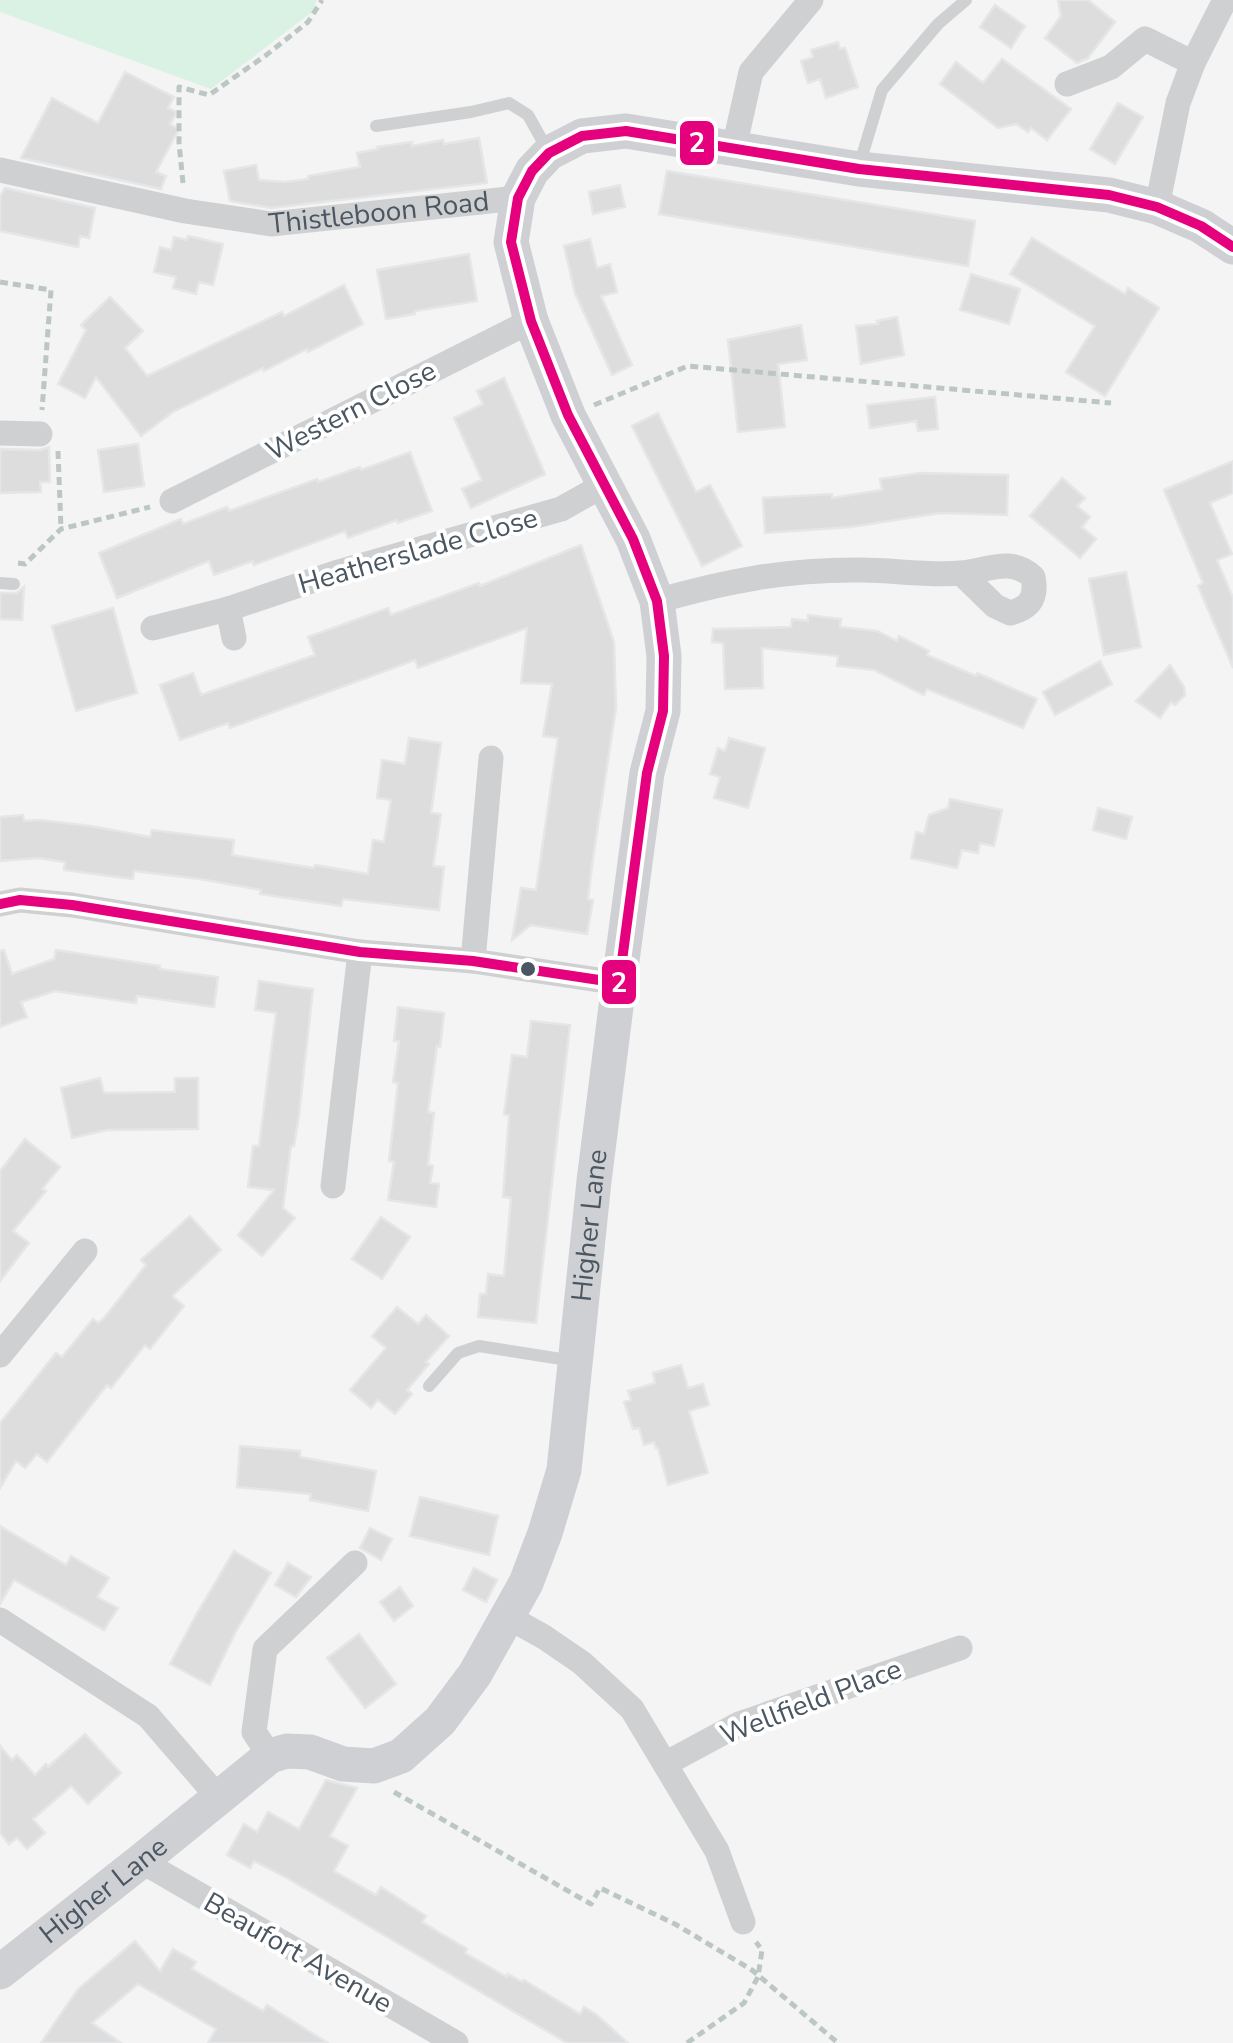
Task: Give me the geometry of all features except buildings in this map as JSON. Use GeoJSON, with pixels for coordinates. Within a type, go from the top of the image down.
{"type":"FeatureCollection","features":[{"type":"Feature","properties":{"kind":"street"},"geometry":{"type":"LineString","coordinates":[[734,148],[752,72],[810,0]]}},
{"type":"Feature","properties":{"kind":"street"},"geometry":{"type":"LineString","coordinates":[[1156,207],[1178,103],[1225,0]]}},
{"type":"Feature","properties":{"kind":"street"},"geometry":{"type":"LineString","coordinates":[[1066,84],[1111,68],[1145,40],[1193,63]]}},
{"type":"Feature","properties":{"kind":"street"},"geometry":{"type":"LineString","coordinates":[[549,154],[582,136],[626,131],[858,168],[1109,195],[1156,207],[1201,226],[1233,247]]}},
{"type":"Feature","properties":{"kind":"street","name":"Thistleboon Road"},"geometry":{"type":"LineString","coordinates":[[0,170],[185,212],[271,224],[518,198],[532,171],[549,154]]}},
{"type":"Feature","properties":{"kind":"street","name":"Higher Lane"},"geometry":{"type":"LineString","coordinates":[[0,1972],[270,1756],[287,1750],[310,1752],[343,1764],[374,1766],[401,1756],[440,1720],[475,1674],[508,1617],[545,1534],[564,1470],[618,983],[648,772],[663,711],[664,656],[658,601],[633,540],[568,416],[531,321],[512,242],[518,198]]}},
{"type":"Feature","properties":{"kind":"street","name":"Western Close"},"geometry":{"type":"LineString","coordinates":[[172,501],[531,321]]}},
{"type":"Feature","properties":{"kind":"street"},"geometry":{"type":"LineString","coordinates":[[0,433],[40,434]]}},
{"type":"Feature","properties":{"kind":"street","name":"Heatherslade Close"},"geometry":{"type":"LineString","coordinates":[[154,628],[561,509],[604,485]]}},
{"type":"Feature","properties":{"kind":"street"},"geometry":{"type":"LineString","coordinates":[[658,601],[718,584],[793,571],[961,573]]}},
{"type":"Feature","properties":{"kind":"street"},"geometry":{"type":"LineString","coordinates":[[228,609],[234,638]]}},
{"type":"Feature","properties":{"kind":"street"},"geometry":{"type":"LineString","coordinates":[[473,961],[491,758]]}},
{"type":"Feature","properties":{"kind":"street"},"geometry":{"type":"LineString","coordinates":[[0,904],[20,900],[72,906],[360,952],[473,961],[618,983]]}},
{"type":"Feature","properties":{"kind":"street"},"geometry":{"type":"LineString","coordinates":[[333,1186],[360,952]]}},
{"type":"Feature","properties":{"kind":"street"},"geometry":{"type":"LineString","coordinates":[[0,1355],[85,1250]]}},
{"type":"Feature","properties":{"kind":"street"},"geometry":{"type":"LineString","coordinates":[[270,1756],[254,1732],[266,1649],[355,1563]]}},
{"type":"Feature","properties":{"kind":"street"},"geometry":{"type":"LineString","coordinates":[[508,1617],[582,1664],[632,1708],[717,1851],[743,1922]]}},
{"type":"Feature","properties":{"kind":"street"},"geometry":{"type":"LineString","coordinates":[[0,1620],[148,1716],[218,1797]]}},
{"type":"Feature","properties":{"kind":"street","name":"Wellfield Place"},"geometry":{"type":"LineString","coordinates":[[665,1764],[739,1724],[960,1648]]}},
{"type":"Feature","properties":{"kind":"street","name":"Beaufort Avenue"},"geometry":{"type":"LineString","coordinates":[[142,1861],[456,2043]]}},
{"type":"Feature","properties":{"kind":"lane"},"geometry":{"type":"LineString","coordinates":[[858,168],[882,90],[938,24],[966,0]]}},
{"type":"Feature","properties":{"kind":"lane"},"geometry":{"type":"LineString","coordinates":[[376,126],[509,103],[528,114],[549,154]]}},
{"type":"Feature","properties":{"kind":"lane"},"geometry":{"type":"LineString","coordinates":[[429,1386],[458,1353],[479,1346],[576,1362]]}},
{"type":"Feature","properties":{"kind":"path"},"geometry":{"type":"LineString","coordinates":[[185,212],[179,86],[209,95],[308,22],[322,0]]}},
{"type":"Feature","properties":{"kind":"path"},"geometry":{"type":"LineString","coordinates":[[0,282],[51,290],[40,434],[58,445],[61,529]]}},
{"type":"Feature","properties":{"kind":"path"},"geometry":{"type":"LineString","coordinates":[[568,416],[688,366],[1110,403]]}},
{"type":"Feature","properties":{"kind":"path"},"geometry":{"type":"LineString","coordinates":[[12,563],[25,564],[61,529],[172,501]]}},
{"type":"Feature","properties":{"kind":"path"},"geometry":{"type":"LineString","coordinates":[[393,1792],[591,1904],[600,1888],[675,1924],[752,1970],[838,2043]]}},
{"type":"Feature","properties":{"kind":"path"},"geometry":{"type":"LineString","coordinates":[[687,2043],[744,2004],[758,1977],[762,1950],[743,1922]]}},
{"type":"Feature","properties":{"kind":"green space"},"geometry":{"type":"Polygon","coordinates":[[[0,0],[317,0],[312,12],[211,89],[0,12],[0,0]]]}},
{"type":"Feature","properties":{"kind":"transit line","name":"2"},"geometry":{"type":"LineString","coordinates":[[0,904],[20,900],[72,905],[360,952],[473,961],[619,983],[647,773],[663,711],[664,656],[657,601],[633,539],[568,415],[531,321],[511,242],[518,198],[532,171],[549,153],[582,136],[626,131],[859,169],[1109,195],[1157,207],[1201,226],[1233,247]]}}]}
